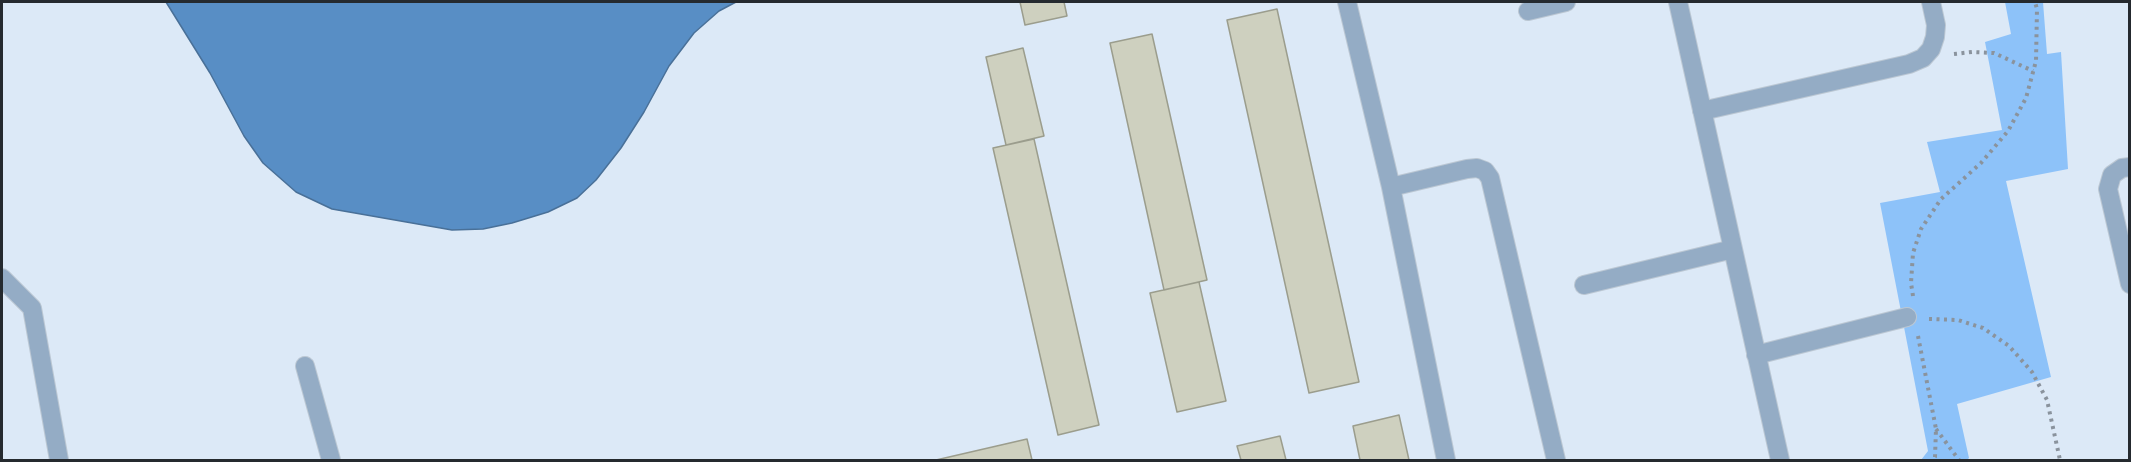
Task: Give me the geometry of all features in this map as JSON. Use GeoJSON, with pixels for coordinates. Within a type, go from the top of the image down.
{"type":"FeatureCollection","features":[{"type":"Feature","properties":{"kind":"street"},"geometry":{"type":"LineString","coordinates":[[1347,2],[1390,187],[1446,460]]}},
{"type":"Feature","properties":{"kind":"street"},"geometry":{"type":"LineString","coordinates":[[1528,10],[1566,2]]}},
{"type":"Feature","properties":{"kind":"street"},"geometry":{"type":"LineString","coordinates":[[1678,2],[1780,460]]}},
{"type":"Feature","properties":{"kind":"street"},"geometry":{"type":"LineString","coordinates":[[1702,111],[1909,64],[1923,58],[1930,49],[1935,36],[1936,25],[1931,2]]}},
{"type":"Feature","properties":{"kind":"street"},"geometry":{"type":"LineString","coordinates":[[2130,167],[2122,168],[2112,175],[2108,189],[2130,284]]}},
{"type":"Feature","properties":{"kind":"street"},"geometry":{"type":"LineString","coordinates":[[1390,187],[1477,168],[1485,171],[1490,178],[1556,460]]}},
{"type":"Feature","properties":{"kind":"street"},"geometry":{"type":"LineString","coordinates":[[1584,285],[1733,249]]}},
{"type":"Feature","properties":{"kind":"street"},"geometry":{"type":"LineString","coordinates":[[2,278],[32,308],[59,460]]}},
{"type":"Feature","properties":{"kind":"street"},"geometry":{"type":"LineString","coordinates":[[1756,355],[1911,318]]}},
{"type":"Feature","properties":{"kind":"street"},"geometry":{"type":"LineString","coordinates":[[305,366],[331,460]]}},
{"type":"Feature","properties":{"kind":"path"},"geometry":{"type":"LineString","coordinates":[[1933,460],[1936,429],[1911,318],[1913,253],[1921,229],[1941,199],[1981,163],[2008,131],[2026,98],[2036,61],[2037,9],[2035,2]]}},
{"type":"Feature","properties":{"kind":"path"},"geometry":{"type":"LineString","coordinates":[[1923,58],[1972,52],[1994,53],[2033,71]]}},
{"type":"Feature","properties":{"kind":"path"},"geometry":{"type":"LineString","coordinates":[[1911,318],[1958,320],[1983,328],[2009,346],[2032,372],[2046,400],[2060,460]]}},
{"type":"Feature","properties":{"kind":"path"},"geometry":{"type":"LineString","coordinates":[[1936,429],[1959,460]]}},
{"type":"Feature","properties":{"kind":"shaded area"},"geometry":{"type":"Polygon","coordinates":[[[166,2],[736,2],[719,11],[694,33],[669,66],[621,148],[596,180],[577,198],[548,212],[512,223],[483,229],[452,230],[332,209],[296,192],[263,163],[244,136],[210,73],[166,2]]]}},
{"type":"Feature","properties":{"kind":"shaded area"},"geometry":{"type":"Polygon","coordinates":[[[2005,2],[2043,2],[2047,54],[2061,52],[2068,169],[2006,181],[2051,377],[1957,404],[1969,458],[1967,460],[1921,460],[1928,451],[1880,203],[1940,192],[1927,142],[2002,130],[1985,42],[2011,34],[2005,2]]]}},
{"type":"Feature","properties":{"kind":"building"},"geometry":{"type":"Polygon","coordinates":[[[1020,2],[1064,2],[1067,16],[1025,25],[1020,2]]]}},
{"type":"Feature","properties":{"kind":"building"},"geometry":{"type":"Polygon","coordinates":[[[1277,9],[1359,382],[1309,393],[1227,20],[1277,9]]]}},
{"type":"Feature","properties":{"kind":"building"},"geometry":{"type":"Polygon","coordinates":[[[1152,34],[1207,280],[1164,290],[1110,43],[1152,34]]]}},
{"type":"Feature","properties":{"kind":"building"},"geometry":{"type":"Polygon","coordinates":[[[1023,48],[1044,136],[1006,145],[986,57],[1023,48]]]}},
{"type":"Feature","properties":{"kind":"building"},"geometry":{"type":"Polygon","coordinates":[[[1034,139],[1099,425],[1058,435],[993,148],[1034,139]]]}},
{"type":"Feature","properties":{"kind":"building"},"geometry":{"type":"Polygon","coordinates":[[[1199,282],[1226,401],[1177,412],[1150,293],[1199,282]]]}},
{"type":"Feature","properties":{"kind":"building"},"geometry":{"type":"Polygon","coordinates":[[[1399,415],[1409,460],[1360,460],[1353,426],[1399,415]]]}},
{"type":"Feature","properties":{"kind":"building"},"geometry":{"type":"Polygon","coordinates":[[[1280,436],[1286,460],[1241,460],[1237,446],[1280,436]]]}},
{"type":"Feature","properties":{"kind":"building"},"geometry":{"type":"Polygon","coordinates":[[[1027,439],[1032,460],[936,460],[1027,439]]]}}]}
